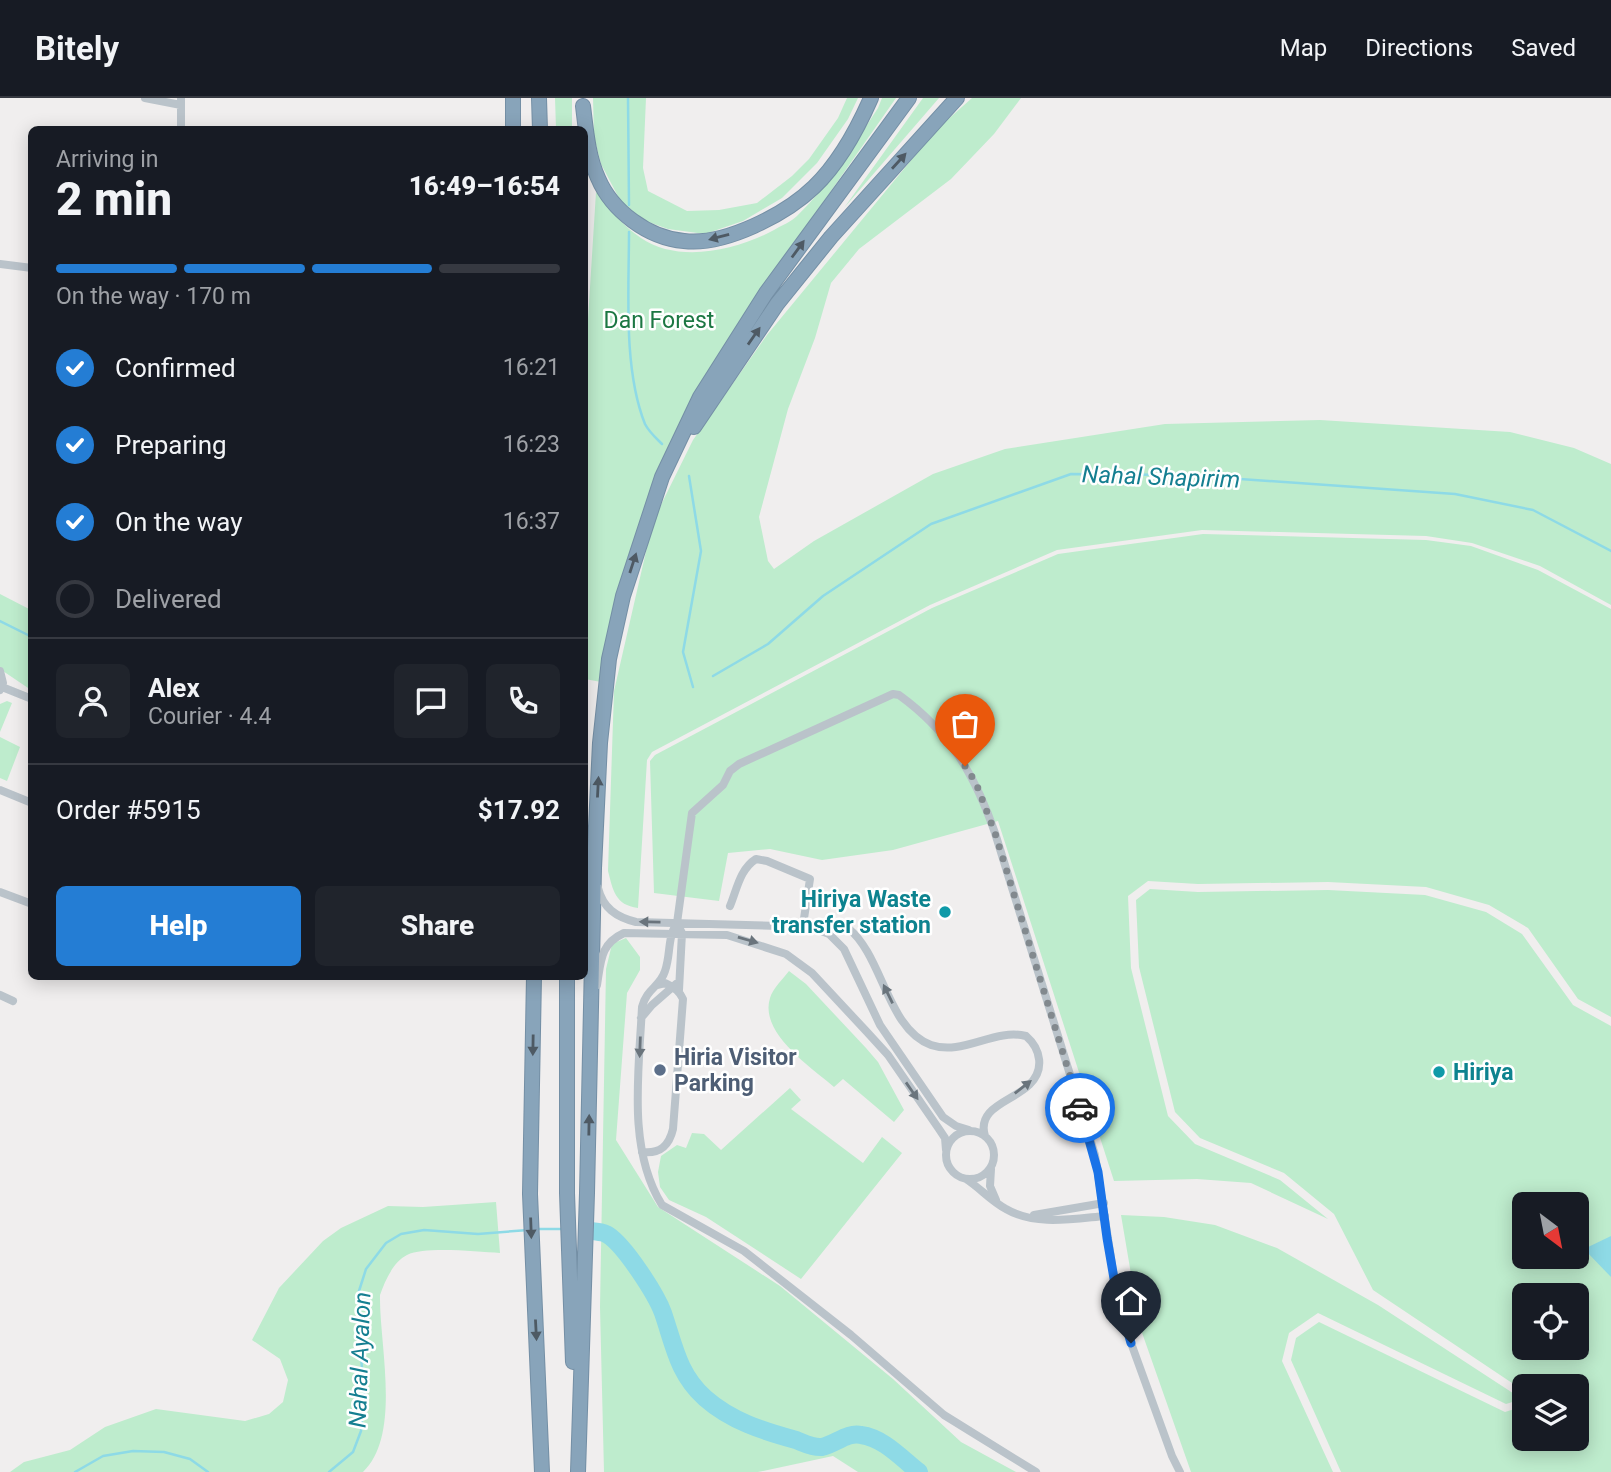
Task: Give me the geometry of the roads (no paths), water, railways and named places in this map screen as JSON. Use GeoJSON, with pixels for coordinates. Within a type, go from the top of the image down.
{"type":"FeatureCollection","features":[{"type":"Feature","properties":{"kind":"highway"},"geometry":{"type":"LineString","coordinates":[[513,98],[513,126]]}},
{"type":"Feature","properties":{"kind":"highway"},"geometry":{"type":"LineString","coordinates":[[539,98],[540,126]]}},
{"type":"Feature","properties":{"kind":"highway"},"geometry":{"type":"LineString","coordinates":[[588,133],[593,164],[608,197],[617,208],[645,228],[684,242],[718,238],[772,217],[803,196],[823,178],[863,118],[871,98]]}},
{"type":"Feature","properties":{"kind":"highway"},"geometry":{"type":"LineString","coordinates":[[578,1472],[594,868],[601,717],[609,659],[625,587],[663,475],[700,397],[766,293],[909,98]]}},
{"type":"Feature","properties":{"kind":"highway"},"geometry":{"type":"LineString","coordinates":[[663,475],[735,363],[777,304],[831,237],[957,98]]}},
{"type":"Feature","properties":{"kind":"highway"},"geometry":{"type":"LineString","coordinates":[[583,102],[587,126]]}},
{"type":"Feature","properties":{"kind":"highway"},"geometry":{"type":"LineString","coordinates":[[583,102],[583,126]]}},
{"type":"Feature","properties":{"kind":"highway"},"geometry":{"type":"LineString","coordinates":[[534,980],[530,1194],[542,1472]]}},
{"type":"Feature","properties":{"kind":"highway"},"geometry":{"type":"LineString","coordinates":[[567,980],[567,1194],[578,1472]]}},
{"type":"Feature","properties":{"kind":"street"},"geometry":{"type":"LineString","coordinates":[[145,98],[181,101],[181,126]]}},
{"type":"Feature","properties":{"kind":"street"},"geometry":{"type":"LineString","coordinates":[[0,264],[28,268]]}},
{"type":"Feature","properties":{"kind":"street"},"geometry":{"type":"LineString","coordinates":[[0,671],[3,677],[1,689],[28,698]]}},
{"type":"Feature","properties":{"kind":"street"},"geometry":{"type":"LineString","coordinates":[[1036,1472],[944,1415],[851,1335],[744,1251],[662,1205],[653,1192],[642,1152],[638,1127],[641,1018],[645,995],[665,974],[670,933],[677,923],[692,813],[723,785],[730,771],[739,764],[885,696],[899,695],[927,718],[949,743],[976,783],[985,805],[1095,1155],[1116,1290],[1131,1343],[1172,1457],[1180,1472]]}},
{"type":"Feature","properties":{"kind":"street"},"geometry":{"type":"LineString","coordinates":[[0,790],[28,801]]}},
{"type":"Feature","properties":{"kind":"street"},"geometry":{"type":"LineString","coordinates":[[730,906],[743,871],[756,859],[767,861],[810,879],[805,925]]}},
{"type":"Feature","properties":{"kind":"street"},"geometry":{"type":"LineString","coordinates":[[594,868],[602,901],[615,914],[636,922],[848,928],[856,935],[904,1022],[917,1037],[931,1045],[962,1046],[1015,1033],[1026,1036],[1033,1042],[1040,1058],[1035,1077],[1029,1085],[989,1112],[983,1122],[985,1136],[993,1148],[989,1177],[993,1195],[1009,1211]]}},
{"type":"Feature","properties":{"kind":"street"},"geometry":{"type":"LineString","coordinates":[[0,892],[28,902]]}},
{"type":"Feature","properties":{"kind":"street"},"geometry":{"type":"LineString","coordinates":[[641,1018],[652,1005],[676,989],[681,979],[682,933],[677,923]]}},
{"type":"Feature","properties":{"kind":"street"},"geometry":{"type":"LineString","coordinates":[[805,925],[829,934],[844,949],[873,1013],[943,1116],[956,1126],[985,1136]]}},
{"type":"Feature","properties":{"kind":"street"},"geometry":{"type":"LineString","coordinates":[[592,1012],[606,944],[624,933],[727,934],[786,954],[812,973],[888,1055],[945,1138],[945,1157],[950,1169],[1009,1211],[1020,1215],[1041,1220],[1105,1216]]}},
{"type":"Feature","properties":{"kind":"street"},"geometry":{"type":"LineString","coordinates":[[642,1152],[652,1153],[663,1149],[671,1140],[673,1129],[683,999],[676,989],[665,983],[657,985]]}},
{"type":"Feature","properties":{"kind":"street"},"geometry":{"type":"LineString","coordinates":[[0,995],[13,1001]]}},
{"type":"Feature","properties":{"kind":"street"},"geometry":{"type":"LineString","coordinates":[[946,1150],[954,1136],[969,1130]]}},
{"type":"Feature","properties":{"kind":"street"},"geometry":{"type":"LineString","coordinates":[[965,1179],[979,1177],[990,1169],[993,1162]]}},
{"type":"Feature","properties":{"kind":"street"},"geometry":{"type":"LineString","coordinates":[[1020,1215],[1040,1215],[1104,1203]]}},
{"type":"Feature","properties":{"kind":"water"},"geometry":{"type":"Polygon","coordinates":[[[1611,1236],[1611,1277],[1589,1254],[1589,1247],[1611,1236]]]}},
{"type":"Feature","properties":{"kind":"waterway"},"geometry":{"type":"LineString","coordinates":[[628,98],[629,205]]}},
{"type":"Feature","properties":{"kind":"waterway"},"geometry":{"type":"LineString","coordinates":[[629,232],[628,304],[633,379],[645,424],[662,444]]}},
{"type":"Feature","properties":{"kind":"waterway","name":"Nahal Shapirim"},"geometry":{"type":"LineString","coordinates":[[713,676],[768,644],[823,596],[931,524],[1071,474],[1183,475],[1455,494],[1533,510],[1611,551]]}},
{"type":"Feature","properties":{"kind":"waterway"},"geometry":{"type":"LineString","coordinates":[[689,476],[701,551],[683,652],[693,687]]}},
{"type":"Feature","properties":{"kind":"waterway","name":"Nahal Shapirim"},"geometry":{"type":"LineString","coordinates":[[0,621],[28,635]]}},
{"type":"Feature","properties":{"kind":"waterway","name":"Nahal Ayalon"},"geometry":{"type":"LineString","coordinates":[[538,1229],[563,1229]]}},
{"type":"Feature","properties":{"kind":"waterway","name":"Nahal Ayalon"},"geometry":{"type":"LineString","coordinates":[[329,1472],[353,1452],[361,1431],[364,1395],[358,1316],[359,1291],[366,1269],[386,1243],[401,1234],[424,1230],[478,1234],[528,1230]]}},
{"type":"Feature","properties":{"kind":"waterway"},"geometry":{"type":"LineString","coordinates":[[592,1231],[606,1234],[615,1241],[639,1271],[663,1313],[683,1369],[696,1389],[715,1406],[748,1424],[815,1447],[827,1446],[851,1435],[869,1437],[885,1445],[919,1472]]}},
{"type":"Feature","properties":{"kind":"waterway","name":"Nahal Ayalon"},"geometry":{"type":"LineString","coordinates":[[75,1472],[103,1456],[133,1451],[164,1452],[190,1459],[208,1472]]}},
{"type":"Feature","properties":{"kind":"place","name":"Hiriya Waste transfer station"},"geometry":{"type":"Point","coordinates":[945,912]}},
{"type":"Feature","properties":{"kind":"place","name":"Hiria Visitor Parking"},"geometry":{"type":"Point","coordinates":[660,1070]}},
{"type":"Feature","properties":{"kind":"place","name":"Hiriya"},"geometry":{"type":"Point","coordinates":[1439,1072]}},
{"type":"Feature","properties":{"kind":"park label","name":"Dan Forest"},"geometry":{"type":"Point","coordinates":[659,320]}}]}
